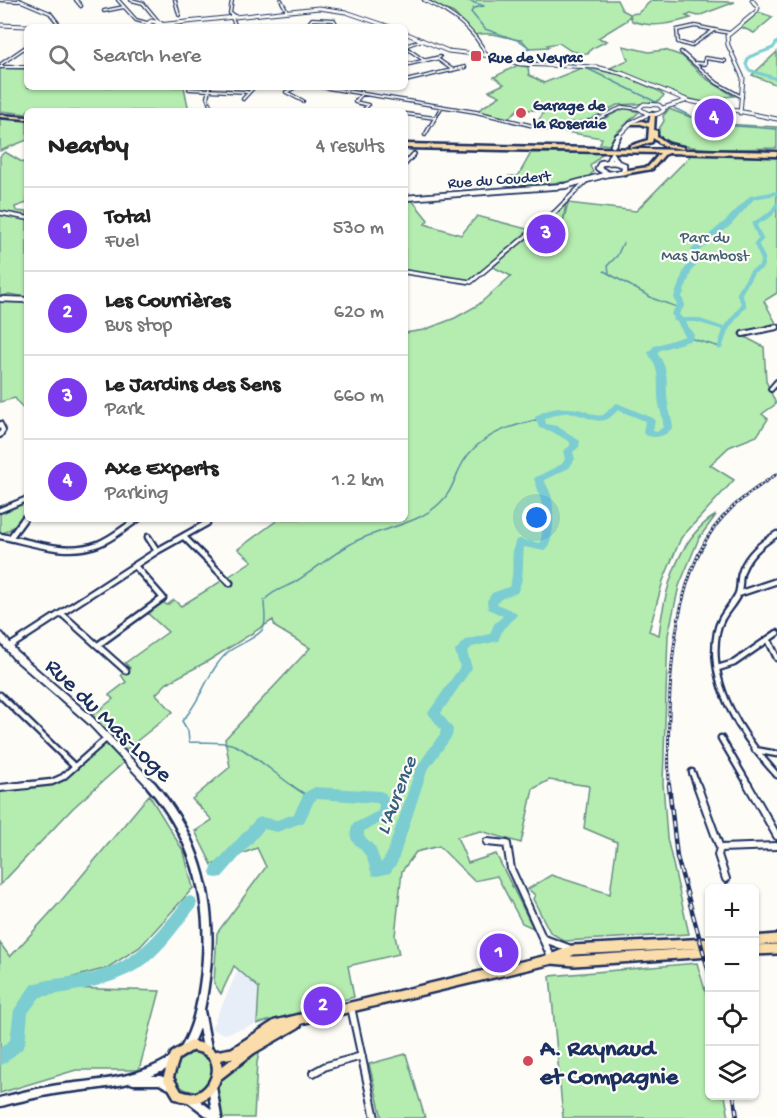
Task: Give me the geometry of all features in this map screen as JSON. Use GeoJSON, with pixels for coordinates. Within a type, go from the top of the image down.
{"type":"FeatureCollection","features":[{"type":"Feature","properties":{"kind":"highway"},"geometry":{"type":"LineString","coordinates":[[0,114],[24,117]]}},
{"type":"Feature","properties":{"kind":"highway"},"geometry":{"type":"LineString","coordinates":[[597,148],[645,144],[650,141],[651,126],[655,120],[654,114]]}},
{"type":"Feature","properties":{"kind":"highway"},"geometry":{"type":"LineString","coordinates":[[654,114],[655,137],[666,145],[694,151]]}},
{"type":"Feature","properties":{"kind":"highway"},"geometry":{"type":"LineString","coordinates":[[632,123],[642,122],[651,126]]}},
{"type":"Feature","properties":{"kind":"highway"},"geometry":{"type":"LineString","coordinates":[[408,144],[694,151]]}},
{"type":"Feature","properties":{"kind":"highway"},"geometry":{"type":"LineString","coordinates":[[408,144],[777,153]]}},
{"type":"Feature","properties":{"kind":"highway"},"geometry":{"type":"LineString","coordinates":[[613,148],[642,156],[651,162],[643,169],[625,169]]}},
{"type":"Feature","properties":{"kind":"highway"},"geometry":{"type":"LineString","coordinates":[[625,169],[650,168],[664,153],[694,151]]}},
{"type":"Feature","properties":{"kind":"main road"},"geometry":{"type":"LineString","coordinates":[[740,113],[743,78],[728,45],[729,33],[756,12],[758,7],[752,0]]}},
{"type":"Feature","properties":{"kind":"main road"},"geometry":{"type":"LineString","coordinates":[[151,23],[287,11],[339,10],[379,24]]}},
{"type":"Feature","properties":{"kind":"main road"},"geometry":{"type":"LineString","coordinates":[[0,25],[24,26]]}},
{"type":"Feature","properties":{"kind":"main road"},"geometry":{"type":"LineString","coordinates":[[408,34],[448,51],[487,56],[527,65],[595,67],[624,74],[678,100]]}},
{"type":"Feature","properties":{"kind":"main road"},"geometry":{"type":"LineString","coordinates":[[664,92],[666,100]]}},
{"type":"Feature","properties":{"kind":"main road"},"geometry":{"type":"LineString","coordinates":[[641,109],[666,100],[678,100],[777,119]]}},
{"type":"Feature","properties":{"kind":"main road"},"geometry":{"type":"LineString","coordinates":[[613,148],[618,134],[632,123],[678,100]]}},
{"type":"Feature","properties":{"kind":"main road"},"geometry":{"type":"LineString","coordinates":[[656,104],[663,108]]}},
{"type":"Feature","properties":{"kind":"main road"},"geometry":{"type":"LineString","coordinates":[[641,109],[654,114]]}},
{"type":"Feature","properties":{"kind":"main road"},"geometry":{"type":"LineString","coordinates":[[639,118],[641,109]]}},
{"type":"Feature","properties":{"kind":"main road"},"geometry":{"type":"LineString","coordinates":[[594,179],[600,170],[599,165],[608,162],[617,162],[625,169]]}},
{"type":"Feature","properties":{"kind":"main road","name":"Rue du Coudert"},"geometry":{"type":"LineString","coordinates":[[408,198],[585,182],[625,169]]}},
{"type":"Feature","properties":{"kind":"main road"},"geometry":{"type":"LineString","coordinates":[[600,170],[609,174]]}},
{"type":"Feature","properties":{"kind":"main road"},"geometry":{"type":"LineString","coordinates":[[0,300],[24,300]]}},
{"type":"Feature","properties":{"kind":"main road","name":"Rue du Mas-Loge"},"geometry":{"type":"LineString","coordinates":[[0,636],[9,647],[108,737],[163,797],[183,828],[199,866],[207,897],[210,930],[200,1010],[190,1041],[185,1048]]}},
{"type":"Feature","properties":{"kind":"main road"},"geometry":{"type":"LineString","coordinates":[[759,941],[777,939]]}},
{"type":"Feature","properties":{"kind":"main road"},"geometry":{"type":"LineString","coordinates":[[552,959],[574,961],[705,946]]}},
{"type":"Feature","properties":{"kind":"main road"},"geometry":{"type":"LineString","coordinates":[[215,1056],[233,1053],[276,1025],[552,959],[573,950],[698,948],[705,950]]}},
{"type":"Feature","properties":{"kind":"main road"},"geometry":{"type":"LineString","coordinates":[[759,950],[777,949]]}},
{"type":"Feature","properties":{"kind":"main road","name":"Rue du Mas-Loge"},"geometry":{"type":"LineString","coordinates":[[200,1010],[207,1048]]}},
{"type":"Feature","properties":{"kind":"main road"},"geometry":{"type":"LineString","coordinates":[[190,1099],[198,1097],[252,1049],[302,1020]]}},
{"type":"Feature","properties":{"kind":"main road"},"geometry":{"type":"LineString","coordinates":[[0,1101],[45,1091],[124,1080],[155,1072],[171,1062],[185,1048],[197,1045],[207,1048],[215,1056],[214,1082],[217,1118]]}},
{"type":"Feature","properties":{"kind":"main road"},"geometry":{"type":"LineString","coordinates":[[171,1062],[168,1078],[170,1085],[178,1095],[201,1104],[217,1118]]}},
{"type":"Feature","properties":{"kind":"main road"},"geometry":{"type":"LineString","coordinates":[[124,1080],[159,1080],[170,1085]]}},
{"type":"Feature","properties":{"kind":"street"},"geometry":{"type":"LineString","coordinates":[[0,0],[19,1],[48,9],[58,22]]}},
{"type":"Feature","properties":{"kind":"street"},"geometry":{"type":"LineString","coordinates":[[76,0],[81,6]]}},
{"type":"Feature","properties":{"kind":"street"},"geometry":{"type":"LineString","coordinates":[[118,0],[136,20],[151,23]]}},
{"type":"Feature","properties":{"kind":"street"},"geometry":{"type":"LineString","coordinates":[[131,0],[140,2],[147,0]]}},
{"type":"Feature","properties":{"kind":"street"},"geometry":{"type":"LineString","coordinates":[[175,0],[180,15]]}},
{"type":"Feature","properties":{"kind":"street"},"geometry":{"type":"LineString","coordinates":[[232,0],[230,16],[234,24]]}},
{"type":"Feature","properties":{"kind":"street"},"geometry":{"type":"LineString","coordinates":[[281,0],[287,11]]}},
{"type":"Feature","properties":{"kind":"street"},"geometry":{"type":"LineString","coordinates":[[424,0],[454,14],[480,38],[487,56]]}},
{"type":"Feature","properties":{"kind":"street"},"geometry":{"type":"LineString","coordinates":[[746,0],[752,0]]}},
{"type":"Feature","properties":{"kind":"street"},"geometry":{"type":"LineString","coordinates":[[140,2],[151,23]]}},
{"type":"Feature","properties":{"kind":"street"},"geometry":{"type":"LineString","coordinates":[[104,10],[124,7]]}},
{"type":"Feature","properties":{"kind":"street"},"geometry":{"type":"LineString","coordinates":[[306,15],[312,19],[331,19],[335,24]]}},
{"type":"Feature","properties":{"kind":"street"},"geometry":{"type":"LineString","coordinates":[[308,24],[312,19]]}},
{"type":"Feature","properties":{"kind":"street"},"geometry":{"type":"LineString","coordinates":[[714,30],[691,46],[678,42],[678,29],[695,26],[729,33]]}},
{"type":"Feature","properties":{"kind":"street"},"geometry":{"type":"LineString","coordinates":[[408,45],[421,40]]}},
{"type":"Feature","properties":{"kind":"street"},"geometry":{"type":"LineString","coordinates":[[0,65],[24,47]]}},
{"type":"Feature","properties":{"kind":"street"},"geometry":{"type":"LineString","coordinates":[[408,48],[425,61]]}},
{"type":"Feature","properties":{"kind":"street"},"geometry":{"type":"LineString","coordinates":[[681,52],[717,83],[742,97]]}},
{"type":"Feature","properties":{"kind":"street"},"geometry":{"type":"LineString","coordinates":[[408,64],[440,57]]}},
{"type":"Feature","properties":{"kind":"street"},"geometry":{"type":"LineString","coordinates":[[436,58],[453,70]]}},
{"type":"Feature","properties":{"kind":"street"},"geometry":{"type":"LineString","coordinates":[[696,63],[705,64],[705,58],[724,61]]}},
{"type":"Feature","properties":{"kind":"street"},"geometry":{"type":"LineString","coordinates":[[0,65],[24,68]]}},
{"type":"Feature","properties":{"kind":"street"},"geometry":{"type":"LineString","coordinates":[[408,80],[465,67]]}},
{"type":"Feature","properties":{"kind":"street"},"geometry":{"type":"LineString","coordinates":[[210,90],[207,97],[211,108]]}},
{"type":"Feature","properties":{"kind":"street"},"geometry":{"type":"LineString","coordinates":[[222,90],[247,92]]}},
{"type":"Feature","properties":{"kind":"street"},"geometry":{"type":"LineString","coordinates":[[243,99],[250,90]]}},
{"type":"Feature","properties":{"kind":"street"},"geometry":{"type":"LineString","coordinates":[[290,90],[286,92],[303,101]]}},
{"type":"Feature","properties":{"kind":"street"},"geometry":{"type":"LineString","coordinates":[[344,90],[442,106],[546,129],[592,121],[624,107],[641,109]]}},
{"type":"Feature","properties":{"kind":"street"},"geometry":{"type":"LineString","coordinates":[[361,90],[362,94]]}},
{"type":"Feature","properties":{"kind":"street"},"geometry":{"type":"LineString","coordinates":[[362,94],[355,102],[368,105],[366,108]]}},
{"type":"Feature","properties":{"kind":"street"},"geometry":{"type":"LineString","coordinates":[[425,135],[442,106]]}},
{"type":"Feature","properties":{"kind":"street"},"geometry":{"type":"LineString","coordinates":[[408,114],[435,118]]}},
{"type":"Feature","properties":{"kind":"street"},"geometry":{"type":"LineString","coordinates":[[408,161],[414,154]]}},
{"type":"Feature","properties":{"kind":"street"},"geometry":{"type":"LineString","coordinates":[[408,273],[464,283],[471,282],[520,243],[585,182]]}},
{"type":"Feature","properties":{"kind":"street"},"geometry":{"type":"LineString","coordinates":[[0,213],[24,217]]}},
{"type":"Feature","properties":{"kind":"street"},"geometry":{"type":"LineString","coordinates":[[743,334],[777,327]]}},
{"type":"Feature","properties":{"kind":"street"},"geometry":{"type":"LineString","coordinates":[[771,389],[777,383]]}},
{"type":"Feature","properties":{"kind":"street"},"geometry":{"type":"LineString","coordinates":[[0,424],[3,430],[0,435]]}},
{"type":"Feature","properties":{"kind":"street"},"geometry":{"type":"LineString","coordinates":[[0,510],[24,500]]}},
{"type":"Feature","properties":{"kind":"street"},"geometry":{"type":"LineString","coordinates":[[10,538],[24,518]]}},
{"type":"Feature","properties":{"kind":"street"},"geometry":{"type":"LineString","coordinates":[[0,536],[71,549],[85,548],[99,543],[133,522]]}},
{"type":"Feature","properties":{"kind":"street"},"geometry":{"type":"LineString","coordinates":[[9,647],[157,550],[207,523]]}},
{"type":"Feature","properties":{"kind":"street"},"geometry":{"type":"LineString","coordinates":[[738,594],[741,574],[748,559],[762,542],[777,534]]}},
{"type":"Feature","properties":{"kind":"street"},"geometry":{"type":"LineString","coordinates":[[148,537],[157,550]]}},
{"type":"Feature","properties":{"kind":"street"},"geometry":{"type":"LineString","coordinates":[[184,537],[230,583]]}},
{"type":"Feature","properties":{"kind":"street"},"geometry":{"type":"LineString","coordinates":[[98,645],[163,598],[135,566]]}},
{"type":"Feature","properties":{"kind":"street"},"geometry":{"type":"LineString","coordinates":[[777,581],[738,594],[724,610],[716,644],[723,696],[755,750],[777,775]]}},
{"type":"Feature","properties":{"kind":"street"},"geometry":{"type":"LineString","coordinates":[[62,614],[126,671]]}},
{"type":"Feature","properties":{"kind":"street"},"geometry":{"type":"LineString","coordinates":[[718,668],[734,663],[777,633]]}},
{"type":"Feature","properties":{"kind":"street"},"geometry":{"type":"LineString","coordinates":[[768,639],[777,658]]}},
{"type":"Feature","properties":{"kind":"street"},"geometry":{"type":"LineString","coordinates":[[0,695],[74,766]]}},
{"type":"Feature","properties":{"kind":"street"},"geometry":{"type":"LineString","coordinates":[[0,788],[52,782],[63,777],[108,737]]}},
{"type":"Feature","properties":{"kind":"street"},"geometry":{"type":"LineString","coordinates":[[721,738],[777,836]]}},
{"type":"Feature","properties":{"kind":"street"},"geometry":{"type":"LineString","coordinates":[[755,750],[777,754]]}},
{"type":"Feature","properties":{"kind":"street"},"geometry":{"type":"LineString","coordinates":[[692,771],[720,848],[718,855],[726,879]]}},
{"type":"Feature","properties":{"kind":"street"},"geometry":{"type":"LineString","coordinates":[[487,842],[507,844],[511,869],[552,959]]}},
{"type":"Feature","properties":{"kind":"street"},"geometry":{"type":"LineString","coordinates":[[720,848],[777,846]]}},
{"type":"Feature","properties":{"kind":"street"},"geometry":{"type":"LineString","coordinates":[[542,938],[573,950]]}},
{"type":"Feature","properties":{"kind":"street"},"geometry":{"type":"LineString","coordinates":[[351,1007],[375,1118]]}},
{"type":"Feature","properties":{"kind":"street"},"geometry":{"type":"LineString","coordinates":[[313,1073],[326,1066],[362,1056]]}},
{"type":"Feature","properties":{"kind":"shaded area"},"geometry":{"type":"Polygon","coordinates":[[[239,968],[259,988],[257,1024],[225,1034],[211,1029],[239,968]]]}},
{"type":"Feature","properties":{"kind":"green space"},"geometry":{"type":"Polygon","coordinates":[[[425,0],[617,0],[622,10],[630,14],[638,13],[652,0],[735,2],[698,16],[691,14],[686,16],[691,18],[662,24],[632,21],[630,15],[626,21],[598,38],[607,41],[591,49],[588,54],[571,51],[559,43],[547,45],[549,47],[529,48],[522,40],[493,34],[474,35],[454,13],[425,0]]]}},
{"type":"Feature","properties":{"kind":"green space"},"geometry":{"type":"Polygon","coordinates":[[[758,12],[773,17],[754,33],[741,27],[758,12]]]}},
{"type":"Feature","properties":{"kind":"green space"},"geometry":{"type":"Polygon","coordinates":[[[623,46],[649,52],[665,50],[682,56],[705,78],[734,96],[723,97],[717,106],[683,97],[610,68],[628,60],[623,46]]]}},
{"type":"Feature","properties":{"kind":"green space"},"geometry":{"type":"Polygon","coordinates":[[[777,52],[777,85],[752,75],[777,52]]]}},
{"type":"Feature","properties":{"kind":"green space"},"geometry":{"type":"Polygon","coordinates":[[[518,65],[528,67],[529,75],[544,83],[584,67],[621,75],[659,91],[664,96],[655,103],[617,105],[591,119],[576,123],[535,125],[545,111],[518,109],[509,118],[477,111],[500,96],[489,91],[504,84],[494,77],[518,65]]]}},
{"type":"Feature","properties":{"kind":"green space"},"geometry":{"type":"Polygon","coordinates":[[[0,68],[24,69],[24,90],[185,90],[188,108],[24,108],[24,114],[0,111],[0,68]]]}},
{"type":"Feature","properties":{"kind":"green space"},"geometry":{"type":"Polygon","coordinates":[[[625,108],[639,112],[615,134],[610,145],[600,144],[602,138],[560,131],[599,121],[625,108]]]}},
{"type":"Feature","properties":{"kind":"green space"},"geometry":{"type":"Polygon","coordinates":[[[669,109],[706,123],[777,127],[777,148],[716,149],[685,146],[671,142],[659,137],[657,132],[664,121],[663,116],[669,109]]]}},
{"type":"Feature","properties":{"kind":"green space"},"geometry":{"type":"Polygon","coordinates":[[[0,119],[24,121],[24,141],[0,151],[0,119]]]}},
{"type":"Feature","properties":{"kind":"green space"},"geometry":{"type":"Polygon","coordinates":[[[5,152],[24,163],[24,204],[15,207],[16,211],[24,212],[24,296],[9,294],[0,297],[0,156],[5,152]]]}},
{"type":"Feature","properties":{"kind":"green space"},"geometry":{"type":"Polygon","coordinates":[[[531,153],[603,153],[590,166],[593,172],[586,180],[511,187],[509,176],[518,176],[531,153]]]}},
{"type":"Feature","properties":{"kind":"green space","name":"Parc du Mas Jambost"},"geometry":{"type":"Polygon","coordinates":[[[692,154],[777,158],[777,293],[764,301],[776,323],[739,334],[764,347],[766,381],[776,404],[762,414],[768,419],[757,436],[729,447],[710,465],[734,480],[681,538],[663,581],[649,631],[659,635],[669,585],[682,552],[691,538],[716,515],[699,538],[679,586],[668,635],[663,783],[667,838],[689,934],[564,941],[550,932],[533,899],[535,895],[528,889],[551,875],[610,894],[617,842],[584,828],[589,786],[549,780],[533,789],[521,843],[481,831],[457,837],[468,863],[496,854],[533,928],[522,923],[497,876],[474,881],[439,846],[416,852],[402,871],[395,936],[399,954],[348,966],[354,997],[257,1024],[259,988],[234,966],[221,994],[214,983],[217,933],[266,867],[257,848],[212,865],[195,831],[199,831],[197,830],[212,820],[192,799],[230,767],[225,739],[310,648],[275,627],[273,620],[208,661],[167,683],[156,694],[173,712],[123,752],[128,757],[121,765],[73,808],[0,885],[0,785],[52,782],[63,777],[108,738],[88,719],[113,699],[109,695],[126,682],[121,675],[130,668],[125,663],[168,632],[145,611],[160,600],[167,605],[174,600],[181,606],[223,580],[227,586],[232,587],[234,582],[228,577],[252,561],[238,549],[275,522],[408,522],[408,333],[424,330],[455,318],[478,305],[511,276],[493,267],[566,202],[563,222],[568,203],[636,211],[692,154]]]}},
{"type":"Feature","properties":{"kind":"green space"},"geometry":{"type":"Polygon","coordinates":[[[412,200],[428,220],[425,224],[461,235],[477,216],[531,230],[473,279],[463,281],[408,271],[408,201],[412,200]]]}},
{"type":"Feature","properties":{"kind":"green space"},"geometry":{"type":"Polygon","coordinates":[[[7,300],[24,302],[24,410],[15,398],[0,402],[0,302],[7,300]]]}},
{"type":"Feature","properties":{"kind":"green space"},"geometry":{"type":"Polygon","coordinates":[[[24,501],[24,513],[12,527],[0,534],[0,513],[24,501]]]}},
{"type":"Feature","properties":{"kind":"green space"},"geometry":{"type":"Polygon","coordinates":[[[149,795],[184,852],[193,888],[140,947],[107,968],[37,987],[160,991],[139,1070],[76,1070],[0,1093],[0,943],[10,957],[60,902],[149,795]]]}},
{"type":"Feature","properties":{"kind":"green space"},"geometry":{"type":"Polygon","coordinates":[[[697,963],[705,990],[705,1100],[726,1100],[729,1118],[563,1118],[550,976],[697,963]]]}},
{"type":"Feature","properties":{"kind":"green space"},"geometry":{"type":"Polygon","coordinates":[[[262,1043],[257,1062],[254,1118],[217,1118],[215,1081],[262,1043]]]}},
{"type":"Feature","properties":{"kind":"green space"},"geometry":{"type":"Polygon","coordinates":[[[193,1053],[200,1054],[206,1059],[211,1065],[211,1079],[206,1085],[200,1090],[193,1091],[186,1090],[180,1085],[175,1079],[174,1072],[175,1065],[180,1059],[186,1054],[193,1053]]]}},
{"type":"Feature","properties":{"kind":"green space"},"geometry":{"type":"Polygon","coordinates":[[[406,1054],[425,1118],[382,1118],[369,1064],[406,1054]]]}},
{"type":"Feature","properties":{"kind":"waterway"},"geometry":{"type":"LineString","coordinates":[[466,0],[484,6],[474,8],[471,12],[485,29],[520,41],[530,48],[523,50],[525,54],[519,58],[524,62],[575,63]]}},
{"type":"Feature","properties":{"kind":"waterway","name":"L'Aurence"},"geometry":{"type":"LineString","coordinates":[[777,42],[773,48],[749,57],[746,64],[749,70],[777,79]]}},
{"type":"Feature","properties":{"kind":"waterway"},"geometry":{"type":"LineString","coordinates":[[586,68],[656,102]]}},
{"type":"Feature","properties":{"kind":"waterway"},"geometry":{"type":"LineString","coordinates":[[674,108],[707,124],[777,129]]}},
{"type":"Feature","properties":{"kind":"waterway"},"geometry":{"type":"LineString","coordinates":[[695,115],[702,111]]}},
{"type":"Feature","properties":{"kind":"waterway","name":"L'Aurence"},"geometry":{"type":"LineString","coordinates":[[679,320],[675,314],[681,305],[678,297],[688,270],[698,257],[695,250],[728,223],[752,197],[777,193]]}},
{"type":"Feature","properties":{"kind":"waterway","name":"L'Aurence"},"geometry":{"type":"LineString","coordinates":[[743,306],[739,294],[752,272],[761,267],[763,259],[756,244],[761,239],[754,224],[771,214],[777,205]]}},
{"type":"Feature","properties":{"kind":"waterway"},"geometry":{"type":"LineString","coordinates":[[609,273],[608,265],[617,256],[623,243]]}},
{"type":"Feature","properties":{"kind":"waterway"},"geometry":{"type":"LineString","coordinates":[[604,271],[654,299],[680,308]]}},
{"type":"Feature","properties":{"kind":"waterway","name":"L'Aurence"},"geometry":{"type":"LineString","coordinates":[[720,347],[726,329],[743,306]]}},
{"type":"Feature","properties":{"kind":"waterway","name":"L'Aurence"},"geometry":{"type":"LineString","coordinates":[[217,872],[261,823],[277,826],[299,818],[309,797],[315,793],[380,797],[386,804],[383,815],[358,828],[357,838],[370,851],[377,870],[385,868],[392,859],[422,768],[446,736],[447,729],[434,713],[466,668],[461,651],[469,643],[494,638],[498,627],[511,615],[492,606],[492,601],[496,596],[513,590],[518,577],[520,543],[544,547],[548,531],[547,499],[539,479],[566,466],[570,459],[568,451],[574,447],[575,441],[554,428],[542,426],[540,417],[570,410],[600,419],[608,416],[617,406],[650,420],[648,433],[657,435],[661,433],[668,427],[663,401],[663,375],[652,353],[657,348],[689,338],[690,335],[679,320]]}},
{"type":"Feature","properties":{"kind":"waterway","name":"L'Aurence"},"geometry":{"type":"LineString","coordinates":[[679,320],[697,320],[726,329]]}},
{"type":"Feature","properties":{"kind":"waterway","name":"L'Aurence"},"geometry":{"type":"LineString","coordinates":[[689,338],[720,347]]}},
{"type":"Feature","properties":{"kind":"waterway"},"geometry":{"type":"LineString","coordinates":[[293,786],[237,746],[189,742],[188,731],[182,721],[215,668],[228,652],[256,636],[263,629],[264,601],[271,595],[295,582],[356,541],[422,516],[447,495],[466,457],[474,448],[505,429],[540,419]]}},
{"type":"Feature","properties":{"kind":"waterway"},"geometry":{"type":"LineString","coordinates":[[291,785],[309,797]]}},
{"type":"Feature","properties":{"kind":"waterway","name":"L'Aurence"},"geometry":{"type":"LineString","coordinates":[[0,1058],[17,1044],[21,1010],[36,990],[89,981],[109,976],[126,968],[156,944],[190,903]]}},
{"type":"Feature","properties":{"kind":"railway"},"geometry":{"type":"LineString","coordinates":[[669,785],[670,682],[681,608],[691,573],[705,543],[723,517],[742,499],[777,474]]}},
{"type":"Feature","properties":{"kind":"railway"},"geometry":{"type":"LineString","coordinates":[[669,785],[677,857],[705,958]]}},
{"type":"Feature","properties":{"kind":"railway"},"geometry":{"type":"LineString","coordinates":[[735,1100],[737,1118]]}},
{"type":"Feature","properties":{"kind":"place","name":"Rue de Veyrac"},"geometry":{"type":"Point","coordinates":[476,56]}},
{"type":"Feature","properties":{"kind":"place","name":"Garage de la Roseraie"},"geometry":{"type":"Point","coordinates":[521,113]}},
{"type":"Feature","properties":{"kind":"place","name":"Axe Experts"},"geometry":{"type":"Point","coordinates":[714,118]}},
{"type":"Feature","properties":{"kind":"place","name":"Le Jardins des Sens"},"geometry":{"type":"Point","coordinates":[546,234]}},
{"type":"Feature","properties":{"kind":"place","name":"Total"},"geometry":{"type":"Point","coordinates":[499,953]}},
{"type":"Feature","properties":{"kind":"place","name":"Les Courrières"},"geometry":{"type":"Point","coordinates":[323,1006]}},
{"type":"Feature","properties":{"kind":"place","name":"A. Raynaud et Compagnie"},"geometry":{"type":"Point","coordinates":[528,1061]}}]}
